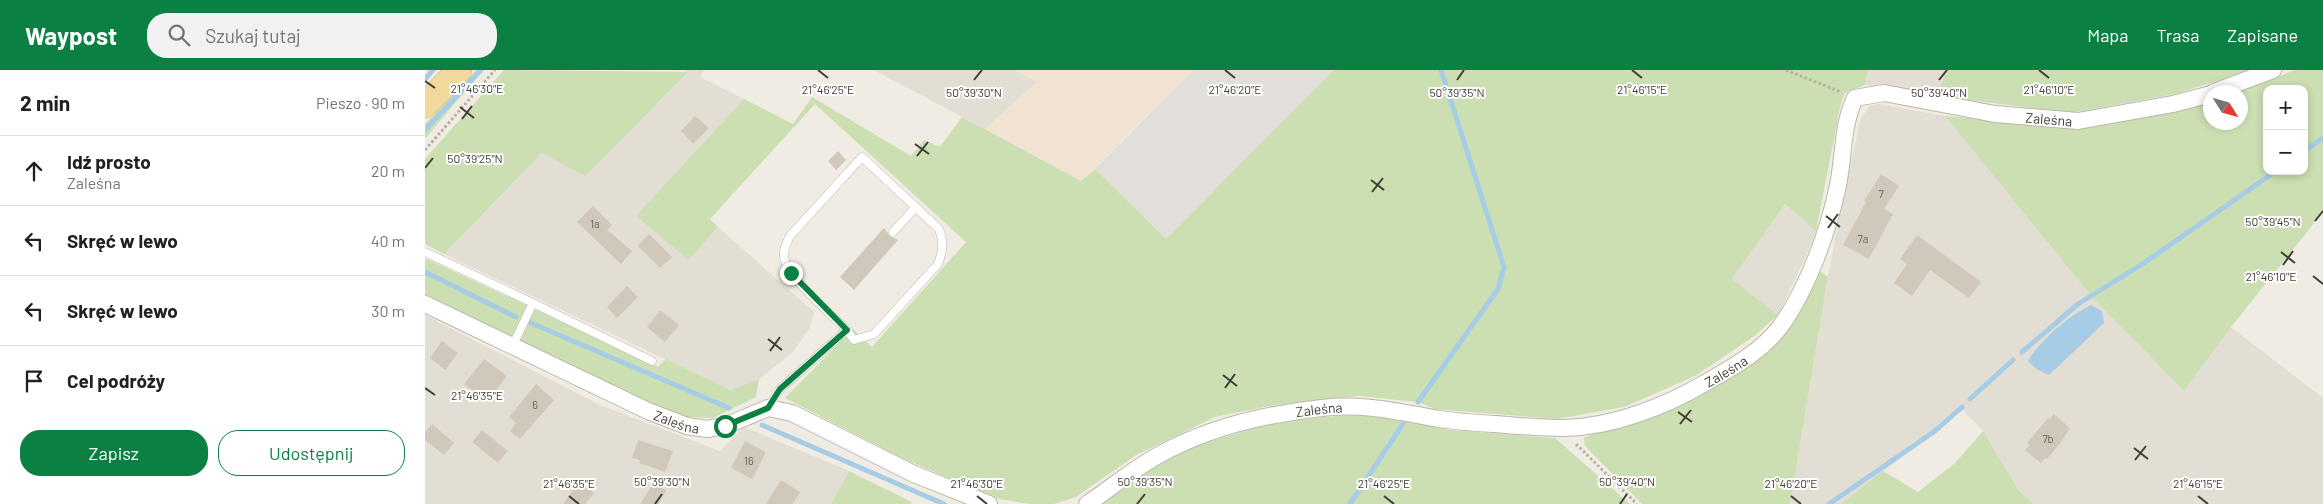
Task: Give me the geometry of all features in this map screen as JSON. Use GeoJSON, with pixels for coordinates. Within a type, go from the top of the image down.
{"type":"FeatureCollection","features":[{"type":"Feature","properties":{"kind":"main road"},"geometry":{"type":"LineString","coordinates":[[425,105],[459,70]]}},
{"type":"Feature","properties":{"kind":"street"},"geometry":{"type":"LineString","coordinates":[[2233,85],[2273,70]]}},
{"type":"Feature","properties":{"kind":"street","name":"Zaleśna"},"geometry":{"type":"LineString","coordinates":[[1087,504],[1159,454],[1234,423],[1269,415],[1355,406],[1388,408],[1443,420],[1566,428],[1607,422],[1633,415],[1689,392],[1730,369],[1754,352],[1780,327],[1810,270],[1826,228],[1838,186],[1848,113],[1855,98],[1884,93],[1995,114],[2078,121],[2173,104],[2203,96]]}},
{"type":"Feature","properties":{"kind":"street","name":"Zaleśna"},"geometry":{"type":"LineString","coordinates":[[425,304],[648,411],[687,426],[707,429],[725,426],[768,408]]}},
{"type":"Feature","properties":{"kind":"street"},"geometry":{"type":"LineString","coordinates":[[768,408],[792,413],[914,474],[989,504]]}},
{"type":"Feature","properties":{"kind":"lane"},"geometry":{"type":"LineString","coordinates":[[862,157],[939,229],[943,240],[943,252],[938,264],[874,334],[855,340],[847,330],[791,273],[785,260],[785,246],[790,236],[862,157]]}},
{"type":"Feature","properties":{"kind":"lane"},"geometry":{"type":"LineString","coordinates":[[893,232],[916,207]]}},
{"type":"Feature","properties":{"kind":"lane"},"geometry":{"type":"LineString","coordinates":[[425,252],[652,361]]}},
{"type":"Feature","properties":{"kind":"lane"},"geometry":{"type":"LineString","coordinates":[[512,347],[533,303]]}},
{"type":"Feature","properties":{"kind":"lane"},"geometry":{"type":"LineString","coordinates":[[768,408],[780,389],[847,330]]}},
{"type":"Feature","properties":{"kind":"path"},"geometry":{"type":"LineString","coordinates":[[425,150],[495,70]]}},
{"type":"Feature","properties":{"kind":"path"},"geometry":{"type":"LineString","coordinates":[[1786,70],[1855,98]]}},
{"type":"Feature","properties":{"kind":"path"},"geometry":{"type":"LineString","coordinates":[[1566,428],[1579,449],[1637,504]]}},
{"type":"Feature","properties":{"kind":"shaded area"},"geometry":{"type":"Polygon","coordinates":[[[685,70],[704,70],[700,77],[744,99],[637,216],[689,260],[718,227],[814,312],[809,329],[792,353],[759,379],[730,390],[444,254],[542,153],[688,71],[685,70]]]}},
{"type":"Feature","properties":{"kind":"shaded area"},"geometry":{"type":"Polygon","coordinates":[[[874,70],[1015,70],[1037,82],[985,129],[874,70]]]}},
{"type":"Feature","properties":{"kind":"shaded area"},"geometry":{"type":"Polygon","coordinates":[[[1015,70],[1193,70],[1081,181],[985,129],[1037,82],[1015,70]]]}},
{"type":"Feature","properties":{"kind":"shaded area"},"geometry":{"type":"Polygon","coordinates":[[[1193,70],[1336,70],[1166,239],[1095,169],[1193,70]]]}},
{"type":"Feature","properties":{"kind":"shaded area"},"geometry":{"type":"Polygon","coordinates":[[[1868,70],[1946,70],[1938,96],[1865,85],[1868,70]]]}},
{"type":"Feature","properties":{"kind":"shaded area"},"geometry":{"type":"Polygon","coordinates":[[[1878,104],[1945,116],[2091,296],[2184,391],[2231,327],[2323,398],[2323,504],[2034,504],[2019,491],[1983,431],[1963,410],[1841,504],[1790,504],[1834,243],[1860,121],[1869,106],[1878,104]]]}},
{"type":"Feature","properties":{"kind":"shaded area"},"geometry":{"type":"Polygon","coordinates":[[[1785,204],[1816,231],[1778,315],[1732,279],[1785,204]]]}},
{"type":"Feature","properties":{"kind":"shaded area"},"geometry":{"type":"Polygon","coordinates":[[[425,315],[600,405],[720,451],[744,427],[849,471],[831,504],[425,504],[425,315]]]}},
{"type":"Feature","properties":{"kind":"green space"},"geometry":{"type":"Polygon","coordinates":[[[476,70],[483,70],[425,139],[425,124],[476,70]]]}},
{"type":"Feature","properties":{"kind":"green space"},"geometry":{"type":"Polygon","coordinates":[[[504,70],[688,72],[585,176],[542,153],[444,254],[425,244],[425,159],[504,70]]]}},
{"type":"Feature","properties":{"kind":"green space"},"geometry":{"type":"Polygon","coordinates":[[[1334,70],[1868,70],[1865,85],[1845,93],[1841,103],[1816,231],[1785,204],[1732,279],[1778,315],[1753,337],[1695,376],[1624,407],[1557,419],[1435,409],[1418,402],[1359,396],[1275,405],[1215,417],[1136,455],[1076,497],[1054,504],[1030,504],[994,498],[900,457],[785,398],[853,329],[872,347],[966,242],[815,104],[710,219],[718,227],[689,260],[636,216],[744,99],[793,124],[812,97],[911,156],[924,140],[940,147],[962,117],[1081,181],[1095,169],[1166,239],[1334,70]]]}},
{"type":"Feature","properties":{"kind":"green space"},"geometry":{"type":"Polygon","coordinates":[[[1946,70],[2250,70],[2175,94],[2071,113],[1938,96],[1946,70]]]}},
{"type":"Feature","properties":{"kind":"green space"},"geometry":{"type":"Polygon","coordinates":[[[2295,70],[2323,70],[2323,212],[2231,327],[2184,391],[2091,296],[1945,116],[2082,128],[2146,117],[2203,104],[2203,130],[2248,130],[2248,88],[2295,70]]]}},
{"type":"Feature","properties":{"kind":"green space"},"geometry":{"type":"Polygon","coordinates":[[[425,258],[658,367],[666,359],[730,390],[759,379],[756,397],[713,418],[686,417],[654,405],[425,295],[425,258]]]}},
{"type":"Feature","properties":{"kind":"green space"},"geometry":{"type":"Polygon","coordinates":[[[1821,272],[1828,277],[1790,504],[1642,504],[1585,446],[1584,438],[1733,374],[1814,273],[1821,272]]]}},
{"type":"Feature","properties":{"kind":"green space"},"geometry":{"type":"Polygon","coordinates":[[[1394,415],[1449,430],[1555,438],[1630,504],[1098,504],[1124,483],[1191,447],[1278,421],[1337,416],[1394,415]]]}},
{"type":"Feature","properties":{"kind":"green space"},"geometry":{"type":"Polygon","coordinates":[[[1983,431],[2019,491],[2034,504],[1841,504],[1883,471],[1918,492],[1955,463],[1983,431]]]}},
{"type":"Feature","properties":{"kind":"green space"},"geometry":{"type":"Polygon","coordinates":[[[849,471],[912,502],[911,504],[831,504],[849,471]]]}},
{"type":"Feature","properties":{"kind":"water"},"geometry":{"type":"Polygon","coordinates":[[[2091,305],[2102,311],[2104,323],[2049,375],[2036,369],[2028,361],[2033,353],[2065,322],[2091,305]]]}},
{"type":"Feature","properties":{"kind":"building"},"geometry":{"type":"Polygon","coordinates":[[[695,116],[709,128],[693,144],[681,131],[695,116]]]}},
{"type":"Feature","properties":{"kind":"building"},"geometry":{"type":"Polygon","coordinates":[[[838,151],[846,160],[836,170],[828,161],[838,151]]]}},
{"type":"Feature","properties":{"kind":"building"},"geometry":{"type":"Polygon","coordinates":[[[1881,174],[1899,186],[1884,209],[1893,214],[1869,259],[1843,245],[1866,202],[1864,201],[1881,174]]]}},
{"type":"Feature","properties":{"kind":"building"},"geometry":{"type":"Polygon","coordinates":[[[593,206],[612,225],[607,230],[632,251],[621,264],[577,222],[593,206]]]}},
{"type":"Feature","properties":{"kind":"building"},"geometry":{"type":"Polygon","coordinates":[[[884,228],[890,236],[898,240],[854,290],[840,277],[884,228]]]}},
{"type":"Feature","properties":{"kind":"building"},"geometry":{"type":"Polygon","coordinates":[[[649,234],[672,257],[660,268],[638,246],[649,234]]]}},
{"type":"Feature","properties":{"kind":"building"},"geometry":{"type":"Polygon","coordinates":[[[1917,235],[1981,282],[1969,298],[1930,270],[1912,296],[1894,283],[1907,264],[1900,259],[1917,235]]]}},
{"type":"Feature","properties":{"kind":"building"},"geometry":{"type":"Polygon","coordinates":[[[627,286],[638,297],[617,318],[607,307],[627,286]]]}},
{"type":"Feature","properties":{"kind":"building"},"geometry":{"type":"Polygon","coordinates":[[[660,310],[679,325],[665,342],[647,327],[660,310]]]}},
{"type":"Feature","properties":{"kind":"building"},"geometry":{"type":"Polygon","coordinates":[[[442,341],[458,353],[445,370],[430,358],[442,341]]]}},
{"type":"Feature","properties":{"kind":"building"},"geometry":{"type":"Polygon","coordinates":[[[484,359],[507,376],[487,402],[464,384],[484,359]]]}},
{"type":"Feature","properties":{"kind":"building"},"geometry":{"type":"Polygon","coordinates":[[[536,384],[554,400],[520,439],[510,431],[516,423],[509,417],[536,384]]]}},
{"type":"Feature","properties":{"kind":"building"},"geometry":{"type":"Polygon","coordinates":[[[2054,414],[2070,428],[2047,459],[2045,458],[2041,463],[2025,450],[2030,445],[2027,443],[2048,418],[2050,419],[2054,414]]]}},
{"type":"Feature","properties":{"kind":"building"},"geometry":{"type":"Polygon","coordinates":[[[432,424],[454,443],[444,455],[425,440],[425,432],[432,424]]]}},
{"type":"Feature","properties":{"kind":"building"},"geometry":{"type":"Polygon","coordinates":[[[482,430],[508,451],[498,463],[472,442],[482,430]]]}},
{"type":"Feature","properties":{"kind":"building"},"geometry":{"type":"Polygon","coordinates":[[[638,440],[673,451],[665,472],[639,463],[640,460],[632,458],[638,440]]]}},
{"type":"Feature","properties":{"kind":"building"},"geometry":{"type":"Polygon","coordinates":[[[745,441],[766,452],[752,479],[731,468],[745,441]]]}},
{"type":"Feature","properties":{"kind":"building"},"geometry":{"type":"Polygon","coordinates":[[[781,480],[800,492],[793,504],[766,504],[781,480]]]}},
{"type":"Feature","properties":{"kind":"building"},"geometry":{"type":"Polygon","coordinates":[[[579,482],[594,493],[585,504],[563,504],[579,482]]]}},
{"type":"Feature","properties":{"kind":"building"},"geometry":{"type":"Polygon","coordinates":[[[653,484],[666,490],[659,504],[640,504],[653,484]]]}},
{"type":"Feature","properties":{"kind":"waterway"},"geometry":{"type":"LineString","coordinates":[[425,79],[433,70]]}},
{"type":"Feature","properties":{"kind":"waterway"},"geometry":{"type":"LineString","coordinates":[[425,130],[481,70]]}},
{"type":"Feature","properties":{"kind":"waterway"},"geometry":{"type":"LineString","coordinates":[[1418,402],[1498,289],[1504,267],[1441,70]]}},
{"type":"Feature","properties":{"kind":"waterway"},"geometry":{"type":"LineString","coordinates":[[2308,148],[2323,138]]}},
{"type":"Feature","properties":{"kind":"waterway"},"geometry":{"type":"LineString","coordinates":[[2022,352],[2078,304],[2144,263],[2270,175]]}},
{"type":"Feature","properties":{"kind":"waterway"},"geometry":{"type":"LineString","coordinates":[[425,272],[516,317]]}},
{"type":"Feature","properties":{"kind":"waterway"},"geometry":{"type":"LineString","coordinates":[[531,323],[729,408]]}},
{"type":"Feature","properties":{"kind":"waterway"},"geometry":{"type":"LineString","coordinates":[[1970,399],[2013,360]]}},
{"type":"Feature","properties":{"kind":"waterway"},"geometry":{"type":"LineString","coordinates":[[1829,504],[1935,431],[1962,407]]}},
{"type":"Feature","properties":{"kind":"waterway"},"geometry":{"type":"LineString","coordinates":[[1350,504],[1403,424]]}},
{"type":"Feature","properties":{"kind":"waterway"},"geometry":{"type":"LineString","coordinates":[[762,425],[944,504]]}},
{"type":"Feature","properties":{"kind":"route"},"geometry":{"type":"LineString","coordinates":[[725,426],[768,408],[780,389],[847,330],[791,273]]}}]}
